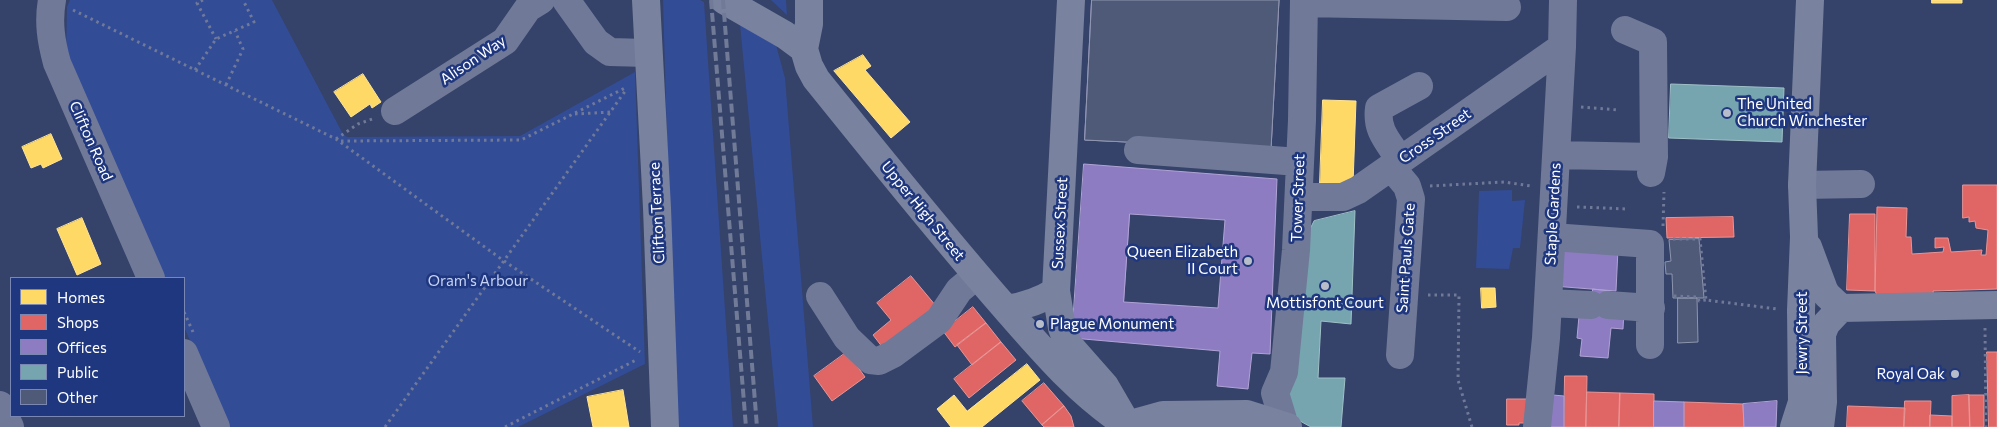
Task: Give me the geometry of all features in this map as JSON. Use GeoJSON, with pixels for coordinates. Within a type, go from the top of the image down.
{"type":"FeatureCollection","features":[{"type":"Feature","properties":{"kind":"main road","name":"Clifton Terrace"},"geometry":{"type":"LineString","coordinates":[[646,0],[647,53],[657,208],[665,427]]}},
{"type":"Feature","properties":{"kind":"main road"},"geometry":{"type":"LineString","coordinates":[[724,0],[785,35],[804,49],[809,24],[809,0]]}},
{"type":"Feature","properties":{"kind":"main road","name":"Sussex Street"},"geometry":{"type":"LineString","coordinates":[[1071,0],[1056,291],[1062,328],[1068,344],[1105,386],[1126,426]]}},
{"type":"Feature","properties":{"kind":"main road","name":"Jewry Street"},"geometry":{"type":"LineString","coordinates":[[1794,427],[1802,402],[1800,310],[1804,238],[1802,186],[1810,0]]}},
{"type":"Feature","properties":{"kind":"main road","name":"Upper High Street"},"geometry":{"type":"LineString","coordinates":[[804,49],[816,80],[976,276],[1049,359],[1089,398],[1126,426]]}},
{"type":"Feature","properties":{"kind":"main road","name":"Jewry Street"},"geometry":{"type":"LineString","coordinates":[[1804,238],[1824,290],[1841,308],[1826,324],[1822,334],[1823,402],[1820,427]]}},
{"type":"Feature","properties":{"kind":"main road"},"geometry":{"type":"LineString","coordinates":[[1006,310],[1039,302],[1056,291]]}},
{"type":"Feature","properties":{"kind":"main road"},"geometry":{"type":"LineString","coordinates":[[1841,308],[1991,305]]}},
{"type":"Feature","properties":{"kind":"main road"},"geometry":{"type":"LineString","coordinates":[[1126,426],[1163,415],[1247,414],[1286,426]]}},
{"type":"Feature","properties":{"kind":"street","name":"Clifton Road"},"geometry":{"type":"LineString","coordinates":[[51,0],[50,36],[57,63],[151,277]]}},
{"type":"Feature","properties":{"kind":"street","name":"Alison Way"},"geometry":{"type":"LineString","coordinates":[[395,111],[506,41],[528,8],[541,0]]}},
{"type":"Feature","properties":{"kind":"street"},"geometry":{"type":"LineString","coordinates":[[566,0],[596,42],[610,52],[647,53]]}},
{"type":"Feature","properties":{"kind":"street","name":"Staple Gardens"},"geometry":{"type":"LineString","coordinates":[[1537,427],[1554,206],[1563,0]]}},
{"type":"Feature","properties":{"kind":"street"},"geometry":{"type":"LineString","coordinates":[[1304,1],[1500,4]]}},
{"type":"Feature","properties":{"kind":"street","name":"Tower Street"},"geometry":{"type":"LineString","coordinates":[[1275,393],[1284,372],[1296,250],[1302,120],[1304,1]]}},
{"type":"Feature","properties":{"kind":"street"},"geometry":{"type":"LineString","coordinates":[[1556,155],[1653,165],[1653,42],[1625,30]]}},
{"type":"Feature","properties":{"kind":"street","name":"Cross Street"},"geometry":{"type":"LineString","coordinates":[[1299,197],[1343,197],[1358,190],[1562,48]]}},
{"type":"Feature","properties":{"kind":"street","name":"Saint Pauls Gate"},"geometry":{"type":"LineString","coordinates":[[1400,355],[1411,199],[1408,186],[1377,121],[1379,108],[1419,86]]}},
{"type":"Feature","properties":{"kind":"street"},"geometry":{"type":"LineString","coordinates":[[1138,150],[1300,162]]}},
{"type":"Feature","properties":{"kind":"street"},"geometry":{"type":"LineString","coordinates":[[1802,186],[1861,184]]}},
{"type":"Feature","properties":{"kind":"street"},"geometry":{"type":"LineString","coordinates":[[1552,237],[1656,242],[1650,345]]}},
{"type":"Feature","properties":{"kind":"street"},"geometry":{"type":"LineString","coordinates":[[820,296],[847,338],[870,360],[879,362],[939,320],[959,290],[976,276]]}},
{"type":"Feature","properties":{"kind":"street"},"geometry":{"type":"LineString","coordinates":[[1548,303],[1651,308]]}},
{"type":"Feature","properties":{"kind":"street"},"geometry":{"type":"LineString","coordinates":[[185,355],[216,427]]}},
{"type":"Feature","properties":{"kind":"street"},"geometry":{"type":"LineString","coordinates":[[1247,414],[1275,393],[1286,426]]}},
{"type":"Feature","properties":{"kind":"street"},"geometry":{"type":"LineString","coordinates":[[0,405],[10,427]]}},
{"type":"Feature","properties":{"kind":"path"},"geometry":{"type":"LineString","coordinates":[[51,0],[340,141],[504,260],[645,355],[505,427]]}},
{"type":"Feature","properties":{"kind":"path"},"geometry":{"type":"LineString","coordinates":[[203,0],[197,3],[216,39]]}},
{"type":"Feature","properties":{"kind":"path"},"geometry":{"type":"LineString","coordinates":[[195,70],[216,39],[254,22],[243,0]]}},
{"type":"Feature","properties":{"kind":"path"},"geometry":{"type":"LineString","coordinates":[[226,85],[243,49],[235,31]]}},
{"type":"Feature","properties":{"kind":"path"},"geometry":{"type":"LineString","coordinates":[[340,141],[521,140],[630,85],[385,427]]}},
{"type":"Feature","properties":{"kind":"path"},"geometry":{"type":"LineString","coordinates":[[1559,106],[1618,110]]}},
{"type":"Feature","properties":{"kind":"path"},"geometry":{"type":"LineString","coordinates":[[572,115],[611,112]]}},
{"type":"Feature","properties":{"kind":"path"},"geometry":{"type":"LineString","coordinates":[[336,139],[358,124]]}},
{"type":"Feature","properties":{"kind":"path"},"geometry":{"type":"LineString","coordinates":[[1653,165],[1663,179],[1664,203],[1656,242],[1669,239],[1700,239],[1706,300]]}},
{"type":"Feature","properties":{"kind":"path"},"geometry":{"type":"LineString","coordinates":[[1432,186],[1504,182]]}},
{"type":"Feature","properties":{"kind":"path"},"geometry":{"type":"LineString","coordinates":[[1554,206],[1628,209]]}},
{"type":"Feature","properties":{"kind":"path"},"geometry":{"type":"LineString","coordinates":[[1404,294],[1459,295],[1458,380],[1472,427]]}},
{"type":"Feature","properties":{"kind":"path"},"geometry":{"type":"LineString","coordinates":[[1695,296],[1698,296],[1699,301],[1706,300],[1777,309]]}},
{"type":"Feature","properties":{"kind":"path"},"geometry":{"type":"LineString","coordinates":[[1986,427],[1991,305]]}},
{"type":"Feature","properties":{"kind":"green space","name":"Oram's Arbour"},"geometry":{"type":"Polygon","coordinates":[[[70,0],[272,0],[343,134],[347,137],[520,136],[635,72],[645,364],[518,427],[228,427],[185,329],[185,277],[162,277],[66,59],[67,7],[70,0]]]}},
{"type":"Feature","properties":{"kind":"green space"},"geometry":{"type":"Polygon","coordinates":[[[663,0],[700,0],[704,2],[733,427],[677,427],[663,0]]]}},
{"type":"Feature","properties":{"kind":"green space"},"geometry":{"type":"Polygon","coordinates":[[[771,0],[786,0],[787,15],[771,0]]]}},
{"type":"Feature","properties":{"kind":"green space"},"geometry":{"type":"Polygon","coordinates":[[[740,24],[775,41],[785,78],[813,427],[778,427],[740,24]]]}},
{"type":"Feature","properties":{"kind":"green space"},"geometry":{"type":"Polygon","coordinates":[[[1512,190],[1512,201],[1525,200],[1520,248],[1513,248],[1509,269],[1476,268],[1479,191],[1512,190]]]}},
{"type":"Feature","properties":{"kind":"building: Homes"},"geometry":{"type":"Polygon","coordinates":[[[1932,0],[1962,0],[1962,3],[1932,3],[1932,0]]]}},
{"type":"Feature","properties":{"kind":"building: Homes"},"geometry":{"type":"Polygon","coordinates":[[[863,55],[871,66],[865,70],[910,122],[891,138],[834,71],[863,55]]]}},
{"type":"Feature","properties":{"kind":"building: Homes"},"geometry":{"type":"Polygon","coordinates":[[[363,74],[381,102],[372,108],[370,104],[351,117],[334,92],[363,74]]]}},
{"type":"Feature","properties":{"kind":"building: Homes"},"geometry":{"type":"Polygon","coordinates":[[[1323,100],[1356,101],[1353,184],[1320,183],[1323,100]]]}},
{"type":"Feature","properties":{"kind":"building: Homes"},"geometry":{"type":"Polygon","coordinates":[[[51,134],[62,159],[43,168],[41,164],[31,168],[22,147],[51,134]]]}},
{"type":"Feature","properties":{"kind":"building: Homes"},"geometry":{"type":"Polygon","coordinates":[[[82,218],[101,264],[77,275],[57,229],[82,218]]]}},
{"type":"Feature","properties":{"kind":"building: Homes"},"geometry":{"type":"Polygon","coordinates":[[[1481,288],[1495,288],[1496,307],[1482,308],[1481,288]]]}},
{"type":"Feature","properties":{"kind":"building: Homes"},"geometry":{"type":"Polygon","coordinates":[[[1027,364],[1040,380],[982,427],[951,427],[937,409],[954,395],[967,411],[1027,364]]]}},
{"type":"Feature","properties":{"kind":"building: Homes"},"geometry":{"type":"Polygon","coordinates":[[[623,390],[629,427],[593,427],[587,397],[623,390]]]}},
{"type":"Feature","properties":{"kind":"building: Shops"},"geometry":{"type":"Polygon","coordinates":[[[1963,185],[1997,185],[1997,289],[1933,291],[1934,296],[1877,295],[1875,291],[1877,207],[1907,208],[1906,237],[1911,237],[1912,254],[1943,252],[1944,247],[1935,248],[1935,238],[1948,238],[1951,252],[1982,250],[1981,255],[1986,255],[1988,230],[1976,228],[1975,221],[1969,222],[1969,217],[1963,218],[1963,185]]]}},
{"type":"Feature","properties":{"kind":"building: Shops"},"geometry":{"type":"Polygon","coordinates":[[[1850,214],[1875,214],[1875,291],[1847,290],[1850,214]]]}},
{"type":"Feature","properties":{"kind":"building: Shops"},"geometry":{"type":"Polygon","coordinates":[[[1733,217],[1734,237],[1667,238],[1666,218],[1733,217]]]}},
{"type":"Feature","properties":{"kind":"building: Shops"},"geometry":{"type":"Polygon","coordinates":[[[911,276],[936,306],[883,348],[873,335],[891,320],[877,303],[911,276]]]}},
{"type":"Feature","properties":{"kind":"building: Shops"},"geometry":{"type":"Polygon","coordinates":[[[973,307],[986,323],[955,347],[943,331],[973,307]]]}},
{"type":"Feature","properties":{"kind":"building: Shops"},"geometry":{"type":"Polygon","coordinates":[[[986,323],[1001,342],[972,365],[957,345],[986,323]]]}},
{"type":"Feature","properties":{"kind":"building: Shops"},"geometry":{"type":"Polygon","coordinates":[[[1001,342],[1016,360],[969,398],[954,379],[1001,342]]]}},
{"type":"Feature","properties":{"kind":"building: Shops"},"geometry":{"type":"Polygon","coordinates":[[[847,352],[865,377],[832,401],[814,376],[847,352]]]}},
{"type":"Feature","properties":{"kind":"building: Shops"},"geometry":{"type":"Polygon","coordinates":[[[1987,352],[1997,352],[1997,427],[1989,427],[1987,352]]]}},
{"type":"Feature","properties":{"kind":"building: Shops"},"geometry":{"type":"Polygon","coordinates":[[[1565,376],[1587,376],[1586,427],[1564,427],[1565,376]]]}},
{"type":"Feature","properties":{"kind":"building: Shops"},"geometry":{"type":"Polygon","coordinates":[[[1044,383],[1064,406],[1042,425],[1022,401],[1044,383]]]}},
{"type":"Feature","properties":{"kind":"building: Shops"},"geometry":{"type":"Polygon","coordinates":[[[1587,392],[1620,393],[1619,427],[1586,427],[1587,392]]]}},
{"type":"Feature","properties":{"kind":"building: Shops"},"geometry":{"type":"Polygon","coordinates":[[[1620,393],[1654,394],[1654,427],[1619,427],[1620,393]]]}},
{"type":"Feature","properties":{"kind":"building: Shops"},"geometry":{"type":"Polygon","coordinates":[[[1969,395],[1984,395],[1984,427],[1970,427],[1969,395]]]}},
{"type":"Feature","properties":{"kind":"building: Shops"},"geometry":{"type":"Polygon","coordinates":[[[1969,395],[1970,427],[1952,427],[1952,396],[1969,395]]]}},
{"type":"Feature","properties":{"kind":"building: Shops"},"geometry":{"type":"Polygon","coordinates":[[[1507,399],[1535,399],[1525,423],[1507,425],[1507,399]]]}},
{"type":"Feature","properties":{"kind":"building: Shops"},"geometry":{"type":"Polygon","coordinates":[[[1905,401],[1931,401],[1930,427],[1904,427],[1905,401]]]}},
{"type":"Feature","properties":{"kind":"building: Shops"},"geometry":{"type":"Polygon","coordinates":[[[1684,402],[1743,404],[1744,427],[1684,427],[1684,402]]]}},
{"type":"Feature","properties":{"kind":"building: Shops"},"geometry":{"type":"Polygon","coordinates":[[[1064,406],[1071,416],[1074,427],[1044,427],[1042,425],[1064,406]]]}},
{"type":"Feature","properties":{"kind":"building: Shops"},"geometry":{"type":"Polygon","coordinates":[[[1848,406],[1905,408],[1904,427],[1847,427],[1848,406]]]}},
{"type":"Feature","properties":{"kind":"building: Shops"},"geometry":{"type":"Polygon","coordinates":[[[1930,415],[1952,416],[1952,427],[1930,427],[1930,415]]]}},
{"type":"Feature","properties":{"kind":"building: Offices"},"geometry":{"type":"Polygon","coordinates":[[[1092,0],[1279,0],[1271,149],[1085,140],[1092,0]],[[1169,2],[1162,88],[1206,92],[1214,6],[1169,2]]]}},
{"type":"Feature","properties":{"kind":"building: Offices","name":"Queen Elizabeth II Court"},"geometry":{"type":"Polygon","coordinates":[[[1084,164],[1277,179],[1270,354],[1252,353],[1248,389],[1217,386],[1220,351],[1072,338],[1084,164]],[[1130,214],[1124,302],[1218,308],[1225,220],[1130,214]]]}},
{"type":"Feature","properties":{"kind":"building: Offices"},"geometry":{"type":"Polygon","coordinates":[[[1556,246],[1618,249],[1616,291],[1553,286],[1556,246]]]}},
{"type":"Feature","properties":{"kind":"building: Offices"},"geometry":{"type":"Polygon","coordinates":[[[1593,289],[1609,291],[1607,308],[1624,310],[1623,329],[1611,328],[1608,358],[1580,356],[1582,339],[1577,338],[1580,305],[1591,306],[1593,289]]]}},
{"type":"Feature","properties":{"kind":"building: Offices"},"geometry":{"type":"Polygon","coordinates":[[[1542,394],[1564,396],[1564,427],[1544,427],[1542,394]]]}},
{"type":"Feature","properties":{"kind":"building: Offices"},"geometry":{"type":"Polygon","coordinates":[[[1654,401],[1684,402],[1684,427],[1654,427],[1654,401]]]}},
{"type":"Feature","properties":{"kind":"building: Offices"},"geometry":{"type":"Polygon","coordinates":[[[1777,401],[1776,427],[1744,427],[1743,404],[1777,401]]]}},
{"type":"Feature","properties":{"kind":"building: Public","name":"The United Church Winchester"},"geometry":{"type":"Polygon","coordinates":[[[1671,84],[1784,88],[1782,142],[1669,138],[1671,84]]]}},
{"type":"Feature","properties":{"kind":"building: Public","name":"Mottisfont Court"},"geometry":{"type":"Polygon","coordinates":[[[1355,211],[1351,324],[1321,321],[1318,378],[1345,378],[1341,427],[1311,427],[1300,421],[1285,400],[1307,235],[1314,221],[1355,211]]]}},
{"type":"Feature","properties":{"kind":"building: Other"},"geometry":{"type":"Polygon","coordinates":[[[1092,0],[1279,0],[1271,149],[1085,140],[1092,0]]]}},
{"type":"Feature","properties":{"kind":"building: Other"},"geometry":{"type":"Polygon","coordinates":[[[1699,239],[1704,298],[1673,298],[1672,274],[1666,274],[1665,262],[1671,261],[1669,240],[1699,239]]]}},
{"type":"Feature","properties":{"kind":"building: Other"},"geometry":{"type":"Polygon","coordinates":[[[1678,298],[1697,298],[1698,342],[1678,343],[1678,298]]]}},
{"type":"Feature","properties":{"kind":"railway"},"geometry":{"type":"LineString","coordinates":[[711,0],[746,427]]}},
{"type":"Feature","properties":{"kind":"railway"},"geometry":{"type":"LineString","coordinates":[[723,0],[757,427]]}},
{"type":"Feature","properties":{"kind":"place","name":"The United Church Winchester"},"geometry":{"type":"Point","coordinates":[1727,113]}},
{"type":"Feature","properties":{"kind":"place","name":"Queen Elizabeth II Court"},"geometry":{"type":"Point","coordinates":[1248,261]}},
{"type":"Feature","properties":{"kind":"place","name":"Mottisfont Court"},"geometry":{"type":"Point","coordinates":[1325,286]}},
{"type":"Feature","properties":{"kind":"place","name":"Plague Monument"},"geometry":{"type":"Point","coordinates":[1040,324]}},
{"type":"Feature","properties":{"kind":"place","name":"Royal Oak"},"geometry":{"type":"Point","coordinates":[1955,374]}}]}
